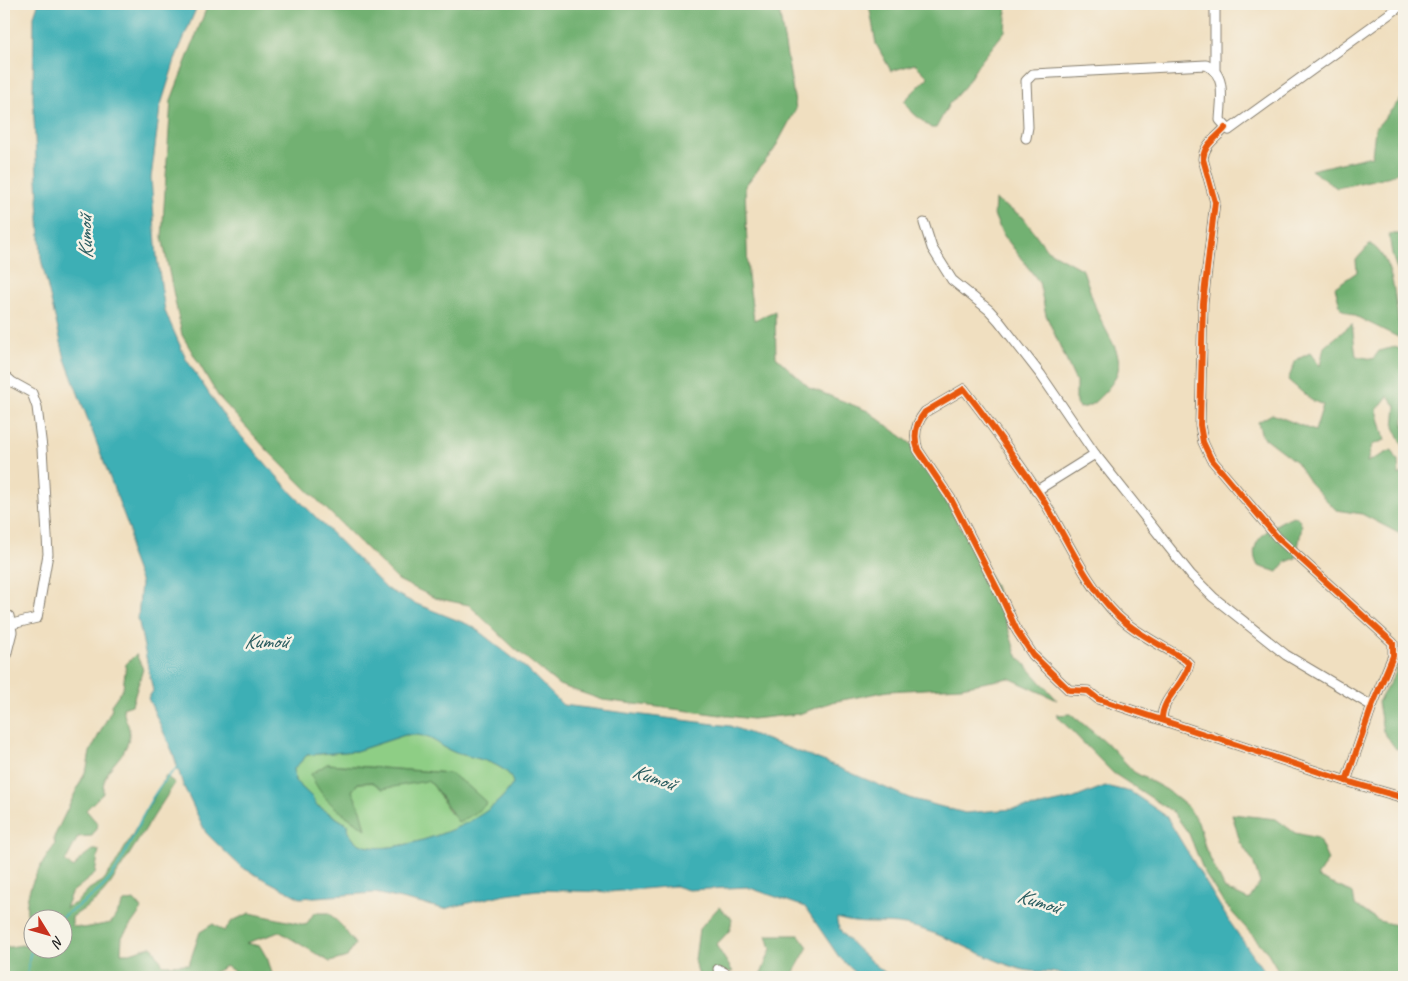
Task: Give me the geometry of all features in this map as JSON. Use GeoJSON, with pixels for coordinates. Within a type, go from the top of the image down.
{"type":"FeatureCollection","features":[{"type":"Feature","properties":{"kind":"street"},"geometry":{"type":"LineString","coordinates":[[1215,4],[1215,69]]}},
{"type":"Feature","properties":{"kind":"street"},"geometry":{"type":"LineString","coordinates":[[1346,781],[1372,706],[1393,656],[1393,643],[1288,550],[1218,469],[1203,442],[1199,409],[1203,303],[1215,202],[1203,160],[1203,153],[1225,128],[1234,128],[1403,4]]}},
{"type":"Feature","properties":{"kind":"street"},"geometry":{"type":"LineString","coordinates":[[1026,138],[1028,127],[1026,81],[1033,74],[1206,65],[1215,69],[1221,77],[1220,120],[1225,128]]}},
{"type":"Feature","properties":{"kind":"street"},"geometry":{"type":"LineString","coordinates":[[924,223],[932,248],[952,280],[999,321],[1041,376],[1095,454],[1191,575],[1209,594],[1286,655],[1372,706]]}},
{"type":"Feature","properties":{"kind":"street"},"geometry":{"type":"LineString","coordinates":[[4,375],[12,382],[32,393],[37,407],[42,448],[48,554],[37,618],[11,624],[4,664]]}},
{"type":"Feature","properties":{"kind":"street"},"geometry":{"type":"LineString","coordinates":[[1162,720],[1166,704],[1186,676],[1189,664],[1129,626],[1086,576],[1005,442],[964,389],[925,412],[915,433],[915,442],[918,450],[951,499],[1001,596],[1012,623],[1034,655],[1069,690],[1088,691],[1098,699],[1346,781],[1404,798]]}},
{"type":"Feature","properties":{"kind":"street"},"geometry":{"type":"LineString","coordinates":[[1036,491],[1095,454]]}},
{"type":"Feature","properties":{"kind":"street"},"geometry":{"type":"LineString","coordinates":[[718,968],[732,977]]}},
{"type":"Feature","properties":{"kind":"green space"},"geometry":{"type":"Polygon","coordinates":[[[208,4],[778,4],[796,109],[774,150],[745,186],[748,276],[754,320],[775,311],[776,357],[810,388],[868,411],[914,446],[995,586],[1016,654],[1057,700],[1009,678],[961,687],[888,691],[832,702],[799,714],[752,719],[603,700],[559,685],[514,648],[469,605],[435,598],[398,580],[268,451],[218,396],[182,335],[162,237],[171,100],[208,4]]]}},
{"type":"Feature","properties":{"kind":"green space"},"geometry":{"type":"Polygon","coordinates":[[[869,4],[1007,4],[1005,31],[978,65],[965,86],[949,104],[936,128],[931,128],[913,113],[904,101],[928,77],[915,64],[891,71],[876,44],[869,4]]]}},
{"type":"Feature","properties":{"kind":"green space"},"geometry":{"type":"Polygon","coordinates":[[[1404,100],[1404,168],[1391,176],[1337,188],[1311,170],[1372,156],[1375,129],[1399,101],[1404,100]]]}},
{"type":"Feature","properties":{"kind":"green space"},"geometry":{"type":"Polygon","coordinates":[[[995,200],[1023,217],[1047,250],[1083,270],[1098,312],[1115,348],[1119,365],[1112,383],[1098,399],[1087,406],[1080,408],[1076,404],[1076,382],[1046,315],[1039,282],[1002,233],[994,215],[995,200]]]}},
{"type":"Feature","properties":{"kind":"green space"},"geometry":{"type":"Polygon","coordinates":[[[1389,234],[1402,234],[1404,239],[1404,289],[1392,255],[1389,234]]]}},
{"type":"Feature","properties":{"kind":"green space"},"geometry":{"type":"Polygon","coordinates":[[[1370,244],[1378,250],[1389,270],[1395,295],[1399,329],[1404,330],[1404,340],[1341,309],[1335,287],[1357,272],[1356,260],[1370,244]]]}},
{"type":"Feature","properties":{"kind":"green space"},"geometry":{"type":"Polygon","coordinates":[[[1352,324],[1356,356],[1373,359],[1379,351],[1395,347],[1404,351],[1404,448],[1394,427],[1396,406],[1388,396],[1377,410],[1385,440],[1372,445],[1367,462],[1392,450],[1398,461],[1399,475],[1404,472],[1404,491],[1401,494],[1404,497],[1404,536],[1362,514],[1336,510],[1310,483],[1296,462],[1262,436],[1258,422],[1272,414],[1315,431],[1323,405],[1311,400],[1288,380],[1296,360],[1310,353],[1320,366],[1324,347],[1352,324]]]}},
{"type":"Feature","properties":{"kind":"green space"},"geometry":{"type":"Polygon","coordinates":[[[1293,516],[1298,518],[1302,526],[1296,558],[1286,562],[1278,572],[1258,566],[1255,549],[1258,542],[1269,529],[1293,516]]]}},
{"type":"Feature","properties":{"kind":"green space"},"geometry":{"type":"Polygon","coordinates":[[[1404,645],[1404,748],[1396,749],[1383,731],[1378,702],[1395,674],[1404,645]]]}},
{"type":"Feature","properties":{"kind":"green space"},"geometry":{"type":"Polygon","coordinates":[[[136,654],[143,669],[132,705],[123,708],[129,728],[128,742],[106,777],[103,793],[86,810],[98,824],[92,836],[78,837],[65,862],[74,868],[80,859],[92,850],[99,850],[95,874],[71,893],[65,908],[27,908],[28,896],[36,874],[55,845],[54,837],[87,768],[90,752],[112,709],[111,705],[123,688],[126,664],[136,654]]]}},
{"type":"Feature","properties":{"kind":"green space"},"geometry":{"type":"Polygon","coordinates":[[[1071,714],[1111,747],[1134,772],[1167,790],[1188,807],[1198,822],[1206,850],[1225,889],[1249,900],[1260,883],[1253,861],[1240,842],[1232,814],[1276,819],[1295,833],[1318,838],[1328,860],[1317,877],[1353,893],[1355,905],[1379,921],[1404,927],[1404,977],[1282,977],[1268,953],[1223,902],[1205,874],[1189,834],[1173,812],[1113,773],[1056,715],[1071,714]]]}},
{"type":"Feature","properties":{"kind":"green space"},"geometry":{"type":"Polygon","coordinates":[[[405,735],[422,736],[434,740],[456,753],[496,765],[510,776],[513,783],[506,794],[491,808],[463,825],[404,845],[383,848],[365,846],[353,839],[348,825],[315,804],[313,798],[295,781],[294,769],[307,755],[356,751],[405,735]],[[327,764],[334,806],[356,823],[352,791],[358,783],[427,781],[433,785],[451,814],[449,773],[327,764]]]}},
{"type":"Feature","properties":{"kind":"green space"},"geometry":{"type":"Polygon","coordinates":[[[327,764],[449,773],[466,784],[487,803],[474,814],[458,822],[433,785],[427,781],[382,789],[372,782],[358,783],[352,791],[361,810],[366,829],[334,806],[315,784],[311,774],[327,764]]]}},
{"type":"Feature","properties":{"kind":"green space"},"geometry":{"type":"Polygon","coordinates":[[[166,776],[175,783],[111,883],[97,900],[72,917],[72,908],[65,908],[76,903],[89,889],[103,881],[115,865],[166,776]]]}},
{"type":"Feature","properties":{"kind":"green space"},"geometry":{"type":"Polygon","coordinates":[[[134,900],[142,909],[122,937],[121,953],[130,953],[152,946],[163,965],[189,964],[200,932],[213,924],[224,931],[232,921],[250,913],[306,925],[314,913],[329,913],[342,926],[355,944],[347,957],[330,962],[280,932],[246,943],[260,946],[268,960],[273,977],[235,977],[235,972],[226,966],[205,977],[178,975],[150,977],[143,974],[141,977],[118,977],[109,970],[98,977],[32,977],[31,974],[27,977],[4,977],[4,948],[22,945],[22,958],[72,958],[72,926],[84,928],[111,923],[124,902],[134,900]]]}},
{"type":"Feature","properties":{"kind":"green space"},"geometry":{"type":"Polygon","coordinates":[[[719,907],[732,919],[730,930],[716,945],[733,972],[721,972],[724,977],[699,977],[695,960],[699,929],[719,907]]]}},
{"type":"Feature","properties":{"kind":"green space"},"geometry":{"type":"Polygon","coordinates":[[[767,935],[799,935],[808,947],[791,977],[760,977],[771,949],[767,935]]]}},
{"type":"Feature","properties":{"kind":"water","name":"Китой"},"geometry":{"type":"Polygon","coordinates":[[[38,4],[198,4],[176,57],[160,108],[151,178],[157,257],[165,311],[186,359],[226,419],[292,493],[387,589],[414,603],[472,626],[527,669],[563,705],[730,726],[826,762],[909,798],[965,813],[1036,807],[1072,799],[1105,786],[1131,792],[1166,816],[1229,921],[1268,977],[1072,977],[1060,973],[1020,969],[949,939],[905,925],[862,923],[837,918],[842,932],[849,941],[891,977],[860,977],[839,957],[805,907],[747,887],[688,890],[675,886],[609,892],[538,890],[505,894],[444,909],[375,893],[300,898],[241,867],[206,833],[183,785],[173,753],[148,698],[153,691],[138,618],[141,583],[130,554],[130,531],[65,359],[41,259],[33,98],[34,16],[38,4]],[[405,735],[356,751],[307,755],[294,769],[295,781],[313,798],[316,805],[348,825],[353,839],[366,846],[384,848],[427,839],[465,824],[482,814],[502,798],[513,783],[510,776],[496,765],[456,753],[433,740],[414,735],[405,735]]]}},
{"type":"Feature","properties":{"kind":"waterway"},"geometry":{"type":"LineString","coordinates":[[72,910],[91,897],[111,878],[150,803],[167,778],[177,768]]}},
{"type":"Feature","properties":{"kind":"waterway"},"geometry":{"type":"LineString","coordinates":[[27,977],[29,958]]}},
{"type":"Feature","properties":{"kind":"cycle path"},"geometry":{"type":"LineString","coordinates":[[1225,128],[1208,146],[1203,159],[1215,202],[1203,303],[1200,425],[1203,442],[1211,459],[1277,537],[1393,643],[1393,656],[1372,706],[1346,781]]}},
{"type":"Feature","properties":{"kind":"cycle path"},"geometry":{"type":"LineString","coordinates":[[1162,720],[1165,705],[1183,679],[1189,664],[1133,628],[1106,603],[1095,589],[1042,498],[1004,442],[964,389],[925,412],[916,430],[918,450],[951,499],[1017,631],[1033,655],[1069,690],[1088,691],[1098,699],[1346,781],[1404,798]]}}]}
